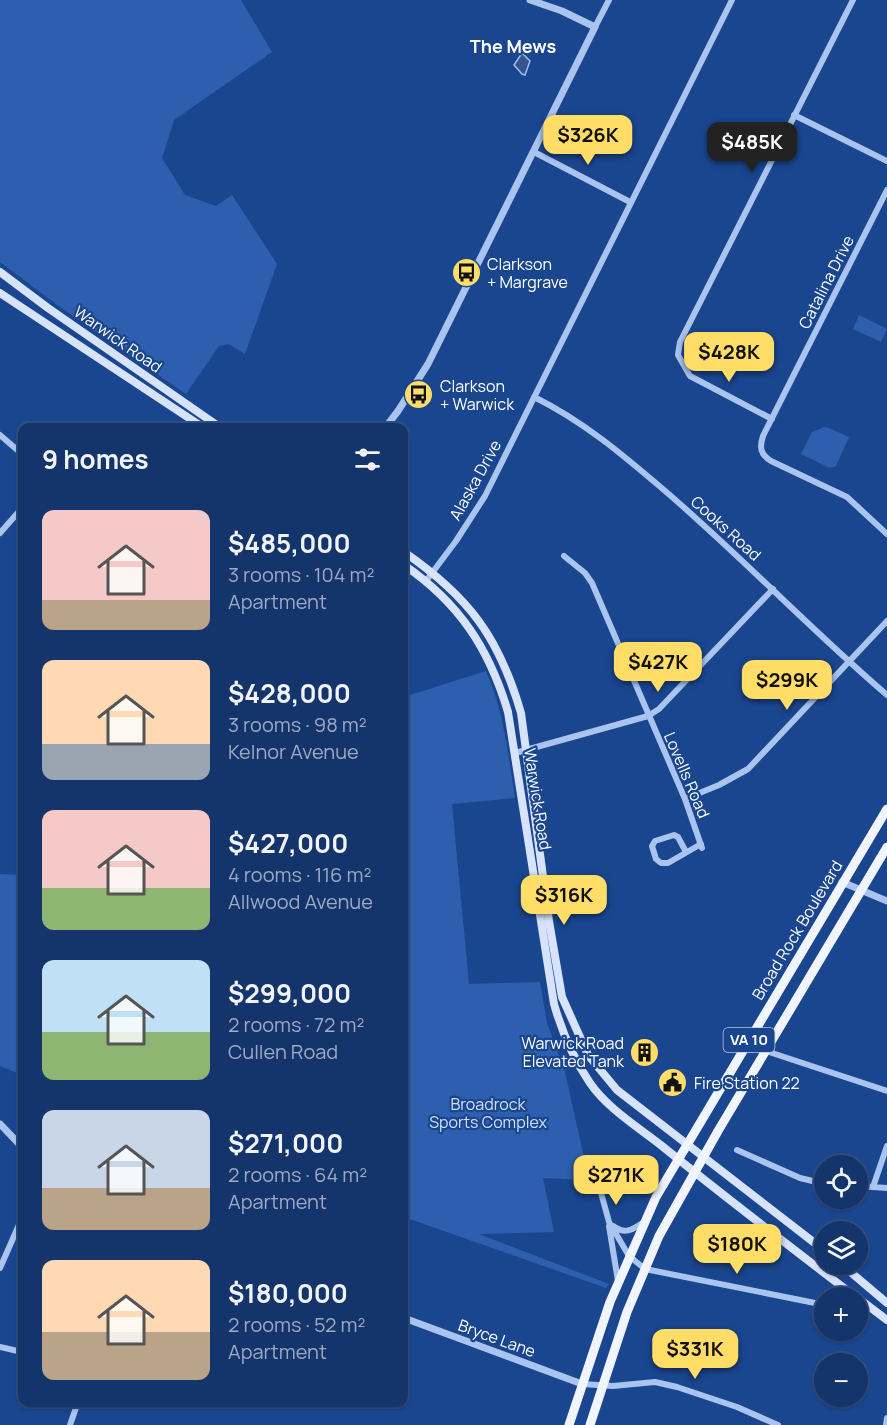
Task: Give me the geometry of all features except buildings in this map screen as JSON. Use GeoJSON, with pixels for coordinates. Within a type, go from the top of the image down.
{"type":"FeatureCollection","features":[{"type":"Feature","properties":{"kind":"main road","name":"Warwick Road"},"geometry":{"type":"LineString","coordinates":[[0,272],[214,423]]}},
{"type":"Feature","properties":{"kind":"main road","name":"Warwick Road"},"geometry":{"type":"LineString","coordinates":[[0,293],[196,423]]}},
{"type":"Feature","properties":{"kind":"main road","name":"Warwick Road"},"geometry":{"type":"LineString","coordinates":[[408,555],[432,572],[470,609],[489,634],[512,681],[521,713],[549,921],[562,997],[588,1055],[611,1083],[814,1242]]}},
{"type":"Feature","properties":{"kind":"main road","name":"Warwick Road"},"geometry":{"type":"LineString","coordinates":[[408,568],[426,581],[460,614],[485,651],[502,692],[515,753],[554,1004],[573,1054],[591,1084],[613,1106],[679,1160],[844,1287]]}},
{"type":"Feature","properties":{"kind":"main road","name":"Broad Rock Boulevard"},"geometry":{"type":"LineString","coordinates":[[569,1425],[618,1281],[656,1197],[887,809]]}},
{"type":"Feature","properties":{"kind":"main road","name":"Broad Rock Boulevard"},"geometry":{"type":"LineString","coordinates":[[590,1425],[627,1312],[659,1236],[694,1172],[887,847]]}},
{"type":"Feature","properties":{"kind":"main road"},"geometry":{"type":"LineString","coordinates":[[854,1275],[887,1303]]}},
{"type":"Feature","properties":{"kind":"main road","name":"Warwick Road"},"geometry":{"type":"LineString","coordinates":[[868,1306],[887,1320]]}},
{"type":"Feature","properties":{"kind":"street"},"geometry":{"type":"LineString","coordinates":[[530,0],[562,11],[595,27]]}},
{"type":"Feature","properties":{"kind":"street"},"geometry":{"type":"LineString","coordinates":[[389,423],[428,364],[609,0]]}},
{"type":"Feature","properties":{"kind":"street","name":"Alaska Drive"},"geometry":{"type":"LineString","coordinates":[[426,581],[456,541],[485,496],[732,0]]}},
{"type":"Feature","properties":{"kind":"street"},"geometry":{"type":"LineString","coordinates":[[772,419],[690,376],[678,355],[680,342],[853,0]]}},
{"type":"Feature","properties":{"kind":"street"},"geometry":{"type":"LineString","coordinates":[[794,115],[887,161]]}},
{"type":"Feature","properties":{"kind":"street"},"geometry":{"type":"LineString","coordinates":[[534,152],[630,202]]}},
{"type":"Feature","properties":{"kind":"street","name":"Catalina Drive"},"geometry":{"type":"LineString","coordinates":[[887,190],[763,436],[760,450],[771,462],[847,497],[887,534]]}},
{"type":"Feature","properties":{"kind":"street","name":"Cooks Road"},"geometry":{"type":"LineString","coordinates":[[534,397],[554,407],[619,452],[696,518],[887,695]]}},
{"type":"Feature","properties":{"kind":"street"},"geometry":{"type":"LineString","coordinates":[[0,435],[18,451]]}},
{"type":"Feature","properties":{"kind":"street"},"geometry":{"type":"LineString","coordinates":[[0,533],[18,513]]}},
{"type":"Feature","properties":{"kind":"street","name":"Lovells Road"},"geometry":{"type":"LineString","coordinates":[[564,556],[585,573],[592,583],[685,799],[701,846],[686,852]]}},
{"type":"Feature","properties":{"kind":"street"},"geometry":{"type":"LineString","coordinates":[[515,753],[648,716],[659,709],[773,588]]}},
{"type":"Feature","properties":{"kind":"street"},"geometry":{"type":"LineString","coordinates":[[685,799],[719,785],[748,769],[887,621]]}},
{"type":"Feature","properties":{"kind":"street"},"geometry":{"type":"LineString","coordinates":[[674,835],[678,837],[686,852],[668,863],[661,863],[656,859],[652,846],[655,841],[674,835]]}},
{"type":"Feature","properties":{"kind":"street"},"geometry":{"type":"LineString","coordinates":[[842,882],[887,901]]}},
{"type":"Feature","properties":{"kind":"street"},"geometry":{"type":"LineString","coordinates":[[766,1051],[887,1092]]}},
{"type":"Feature","properties":{"kind":"street"},"geometry":{"type":"LineString","coordinates":[[0,1125],[18,1143]]}},
{"type":"Feature","properties":{"kind":"street"},"geometry":{"type":"LineString","coordinates":[[873,1187],[887,1146]]}},
{"type":"Feature","properties":{"kind":"street"},"geometry":{"type":"LineString","coordinates":[[737,1150],[800,1178],[814,1181]]}},
{"type":"Feature","properties":{"kind":"street"},"geometry":{"type":"LineString","coordinates":[[592,1160],[609,1222],[629,1256],[645,1269],[814,1303]]}},
{"type":"Feature","properties":{"kind":"street"},"geometry":{"type":"LineString","coordinates":[[868,1187],[887,1188]]}},
{"type":"Feature","properties":{"kind":"street"},"geometry":{"type":"LineString","coordinates":[[609,1222],[624,1232],[633,1230],[644,1222]]}},
{"type":"Feature","properties":{"kind":"street"},"geometry":{"type":"LineString","coordinates":[[609,1222],[618,1281]]}},
{"type":"Feature","properties":{"kind":"street"},"geometry":{"type":"LineString","coordinates":[[0,1267],[18,1227]]}},
{"type":"Feature","properties":{"kind":"street","name":"Bryce Lane"},"geometry":{"type":"LineString","coordinates":[[408,1319],[582,1384]]}},
{"type":"Feature","properties":{"kind":"street"},"geometry":{"type":"LineString","coordinates":[[0,1347],[18,1351]]}},
{"type":"Feature","properties":{"kind":"street"},"geometry":{"type":"LineString","coordinates":[[582,1384],[603,1386],[655,1382],[677,1386],[778,1425]]}},
{"type":"Feature","properties":{"kind":"street"},"geometry":{"type":"LineString","coordinates":[[70,1425],[76,1407]]}},
{"type":"Feature","properties":{"kind":"street"},"geometry":{"type":"LineString","coordinates":[[886,1425],[887,1418]]}},
{"type":"Feature","properties":{"kind":"green space"},"geometry":{"type":"Polygon","coordinates":[[[0,0],[241,0],[272,52],[174,120],[162,158],[185,195],[216,206],[232,195],[277,264],[245,354],[229,344],[219,346],[186,394],[56,304],[0,262],[0,0]]]}},
{"type":"Feature","properties":{"kind":"green space"},"geometry":{"type":"Polygon","coordinates":[[[859,315],[887,329],[881,342],[853,329],[859,315]]]}},
{"type":"Feature","properties":{"kind":"green space"},"geometry":{"type":"Polygon","coordinates":[[[824,427],[849,437],[836,466],[830,468],[801,454],[812,432],[824,427]]]}},
{"type":"Feature","properties":{"kind":"green space","name":"Broadrock Sports Complex"},"geometry":{"type":"Polygon","coordinates":[[[486,671],[492,686],[501,718],[515,798],[452,804],[469,984],[540,982],[547,1023],[565,1072],[589,1180],[543,1178],[554,1232],[479,1234],[609,1284],[606,1288],[408,1218],[408,696],[486,671]]]}},
{"type":"Feature","properties":{"kind":"green space"},"geometry":{"type":"Polygon","coordinates":[[[0,874],[18,875],[18,1073],[0,1066],[0,874]]]}},
{"type":"Feature","properties":{"kind":"shaded area"},"geometry":{"type":"Polygon","coordinates":[[[522,53],[530,61],[525,75],[514,65],[522,53]]]}},
{"type":"Feature","properties":{"kind":"place","name":"Clarkson + Margrave"},"geometry":{"type":"Point","coordinates":[466,273]}},
{"type":"Feature","properties":{"kind":"place","name":"Clarkson + Warwick"},"geometry":{"type":"Point","coordinates":[419,395]}},
{"type":"Feature","properties":{"kind":"place","name":"Warwick Road Elevated Tank"},"geometry":{"type":"Point","coordinates":[645,1052]}},
{"type":"Feature","properties":{"kind":"place","name":"Fire Station 22"},"geometry":{"type":"Point","coordinates":[673,1083]}},
{"type":"Feature","properties":{"kind":"district","name":"The Mews"},"geometry":{"type":"Point","coordinates":[513,47]}}]}
